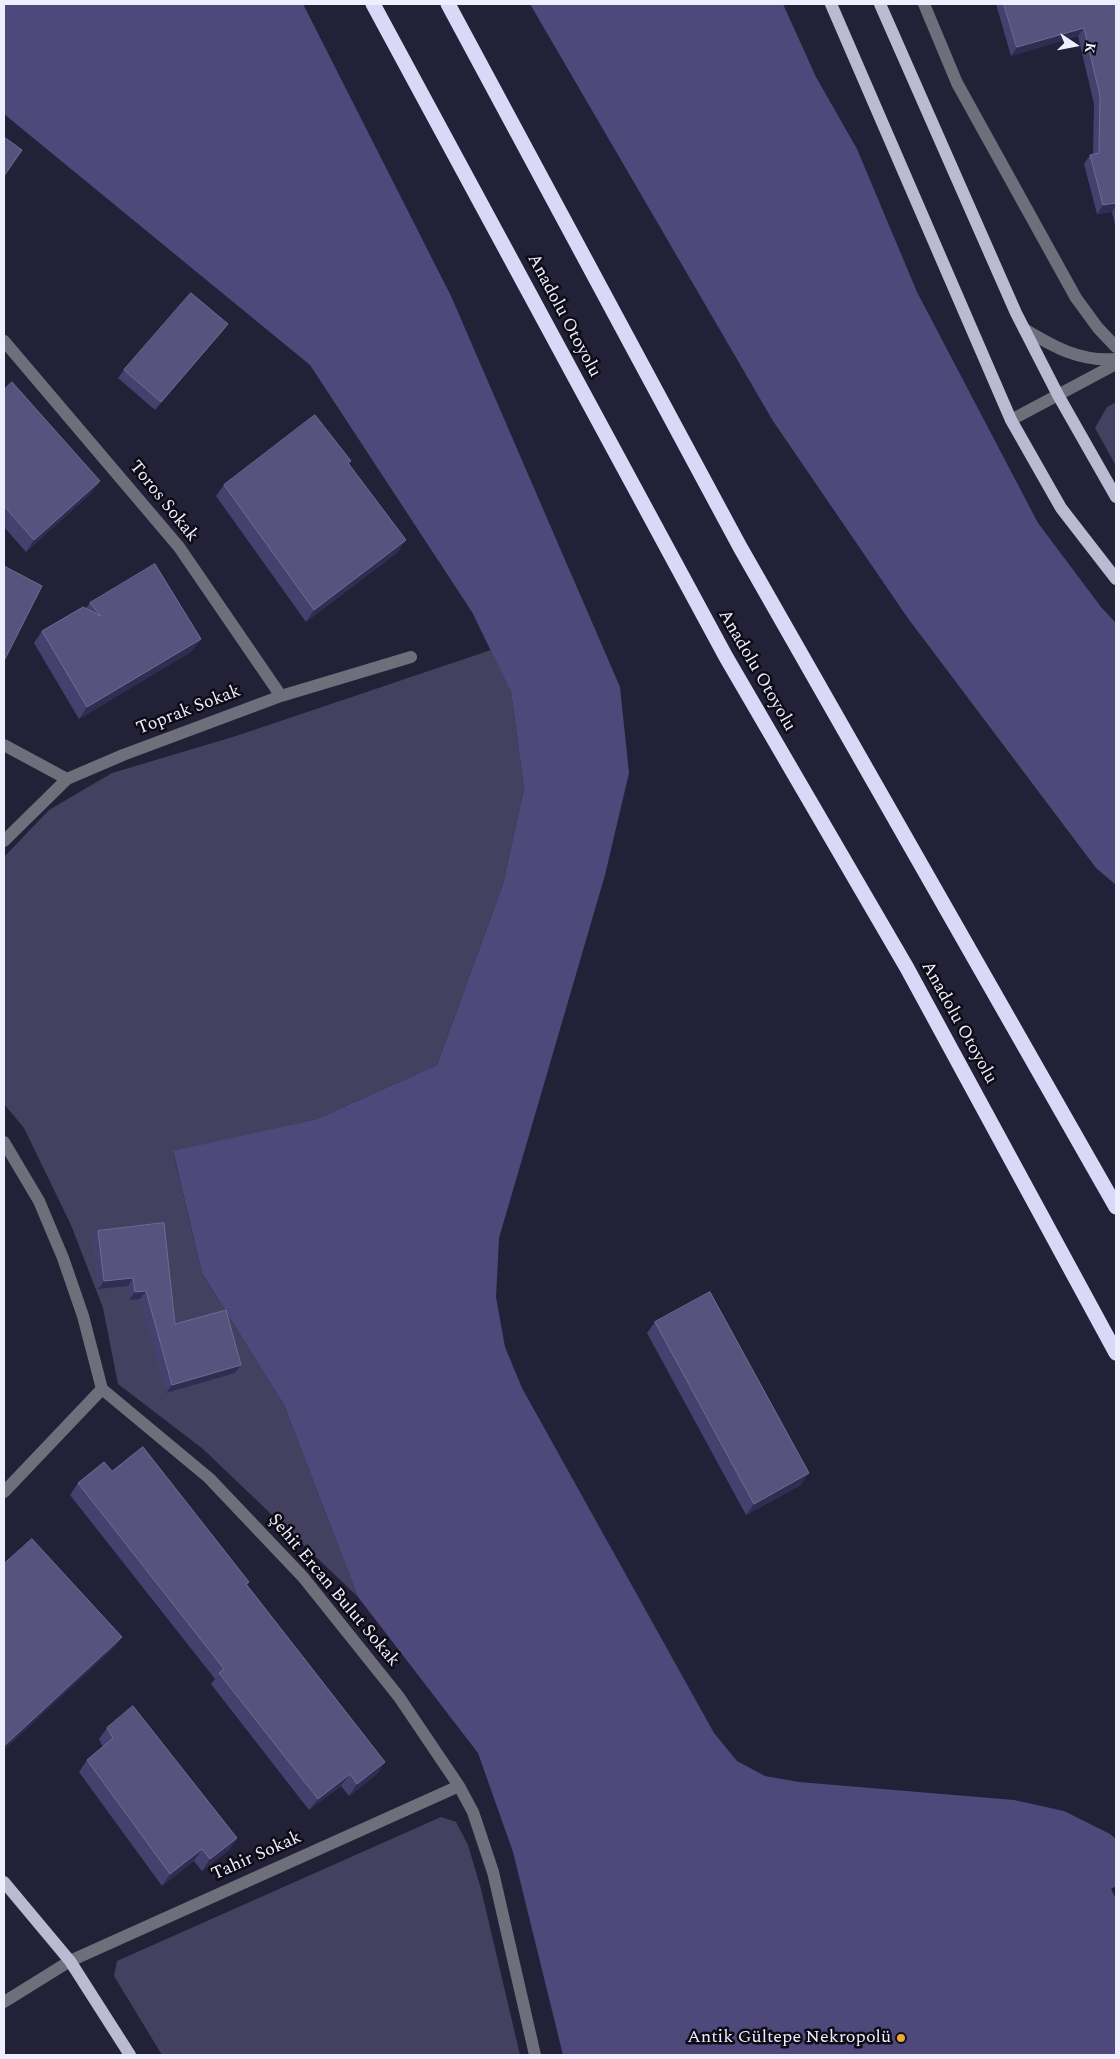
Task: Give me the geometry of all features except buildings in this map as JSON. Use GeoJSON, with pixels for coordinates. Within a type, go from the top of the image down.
{"type":"FeatureCollection","features":[{"type":"Feature","properties":{"kind":"highway","name":"Anadolu Otoyolu"},"geometry":{"type":"LineString","coordinates":[[373,4],[726,657],[907,968],[1116,1353]]}},
{"type":"Feature","properties":{"kind":"highway"},"geometry":{"type":"LineString","coordinates":[[448,4],[740,547],[1116,1206]]}},
{"type":"Feature","properties":{"kind":"main road"},"geometry":{"type":"LineString","coordinates":[[831,4],[1010,420],[1061,508],[1116,579]]}},
{"type":"Feature","properties":{"kind":"main road"},"geometry":{"type":"LineString","coordinates":[[880,4],[937,137],[1024,329],[1058,395],[1116,498]]}},
{"type":"Feature","properties":{"kind":"main road"},"geometry":{"type":"LineString","coordinates":[[4,1882],[70,1960],[130,2055]]}},
{"type":"Feature","properties":{"kind":"street"},"geometry":{"type":"LineString","coordinates":[[924,4],[957,83],[1076,298],[1098,328],[1116,347]]}},
{"type":"Feature","properties":{"kind":"street"},"geometry":{"type":"LineString","coordinates":[[1024,329],[1068,353],[1087,359],[1116,359]]}},
{"type":"Feature","properties":{"kind":"street","name":"Toros Sokak"},"geometry":{"type":"LineString","coordinates":[[4,341],[179,547],[281,696]]}},
{"type":"Feature","properties":{"kind":"street"},"geometry":{"type":"LineString","coordinates":[[1010,420],[1116,364]]}},
{"type":"Feature","properties":{"kind":"street","name":"Toprak Sokak"},"geometry":{"type":"LineString","coordinates":[[4,841],[67,780],[123,755],[281,696],[411,657]]}},
{"type":"Feature","properties":{"kind":"street"},"geometry":{"type":"LineString","coordinates":[[4,745],[67,780]]}},
{"type":"Feature","properties":{"kind":"street"},"geometry":{"type":"LineString","coordinates":[[4,1142],[39,1201],[64,1258],[83,1316],[102,1389],[4,1492]]}},
{"type":"Feature","properties":{"kind":"street","name":"Şehit Ercan Bulut Sokak"},"geometry":{"type":"LineString","coordinates":[[102,1389],[209,1478],[303,1577],[399,1697],[459,1786],[473,1812],[493,1872],[535,2055]]}},
{"type":"Feature","properties":{"kind":"street","name":"Tahir Sokak"},"geometry":{"type":"LineString","coordinates":[[4,2002],[70,1960],[459,1786]]}},
{"type":"Feature","properties":{"kind":"shaded area"},"geometry":{"type":"Polygon","coordinates":[[[4,4],[303,4],[451,296],[620,687],[629,773],[605,875],[499,1238],[496,1297],[505,1347],[522,1388],[714,1733],[737,1761],[765,1776],[799,1782],[1014,1800],[1064,1811],[1110,1834],[1116,1839],[1116,1886],[1111,1889],[1116,1899],[1116,2055],[563,2055],[513,1852],[478,1753],[358,1597],[284,1405],[202,1273],[173,1151],[317,1119],[437,1065],[503,884],[524,788],[511,692],[472,612],[310,365],[4,114],[4,4]]]}},
{"type":"Feature","properties":{"kind":"shaded area"},"geometry":{"type":"Polygon","coordinates":[[[530,4],[783,4],[816,77],[857,149],[917,292],[1038,523],[1101,607],[1116,623],[1116,885],[1096,868],[907,617],[773,421],[530,4]]]}},
{"type":"Feature","properties":{"kind":"shaded area"},"geometry":{"type":"Polygon","coordinates":[[[1116,402],[1116,466],[1095,428],[1107,407],[1116,402]]]}},
{"type":"Feature","properties":{"kind":"shaded area"},"geometry":{"type":"Polygon","coordinates":[[[491,650],[511,692],[524,788],[503,884],[437,1065],[317,1119],[173,1152],[202,1273],[284,1405],[358,1597],[203,1449],[118,1384],[103,1308],[71,1225],[24,1128],[4,1104],[4,857],[49,810],[112,773],[236,736],[491,650]]]}},
{"type":"Feature","properties":{"kind":"shaded area"},"geometry":{"type":"Polygon","coordinates":[[[441,1817],[456,1822],[468,1845],[481,1889],[520,2055],[162,2055],[114,1976],[117,1961],[441,1817]]]}},
{"type":"Feature","properties":{"kind":"place","name":"Antik Gültepe Nekropolü"},"geometry":{"type":"Point","coordinates":[901,2038]}}]}
